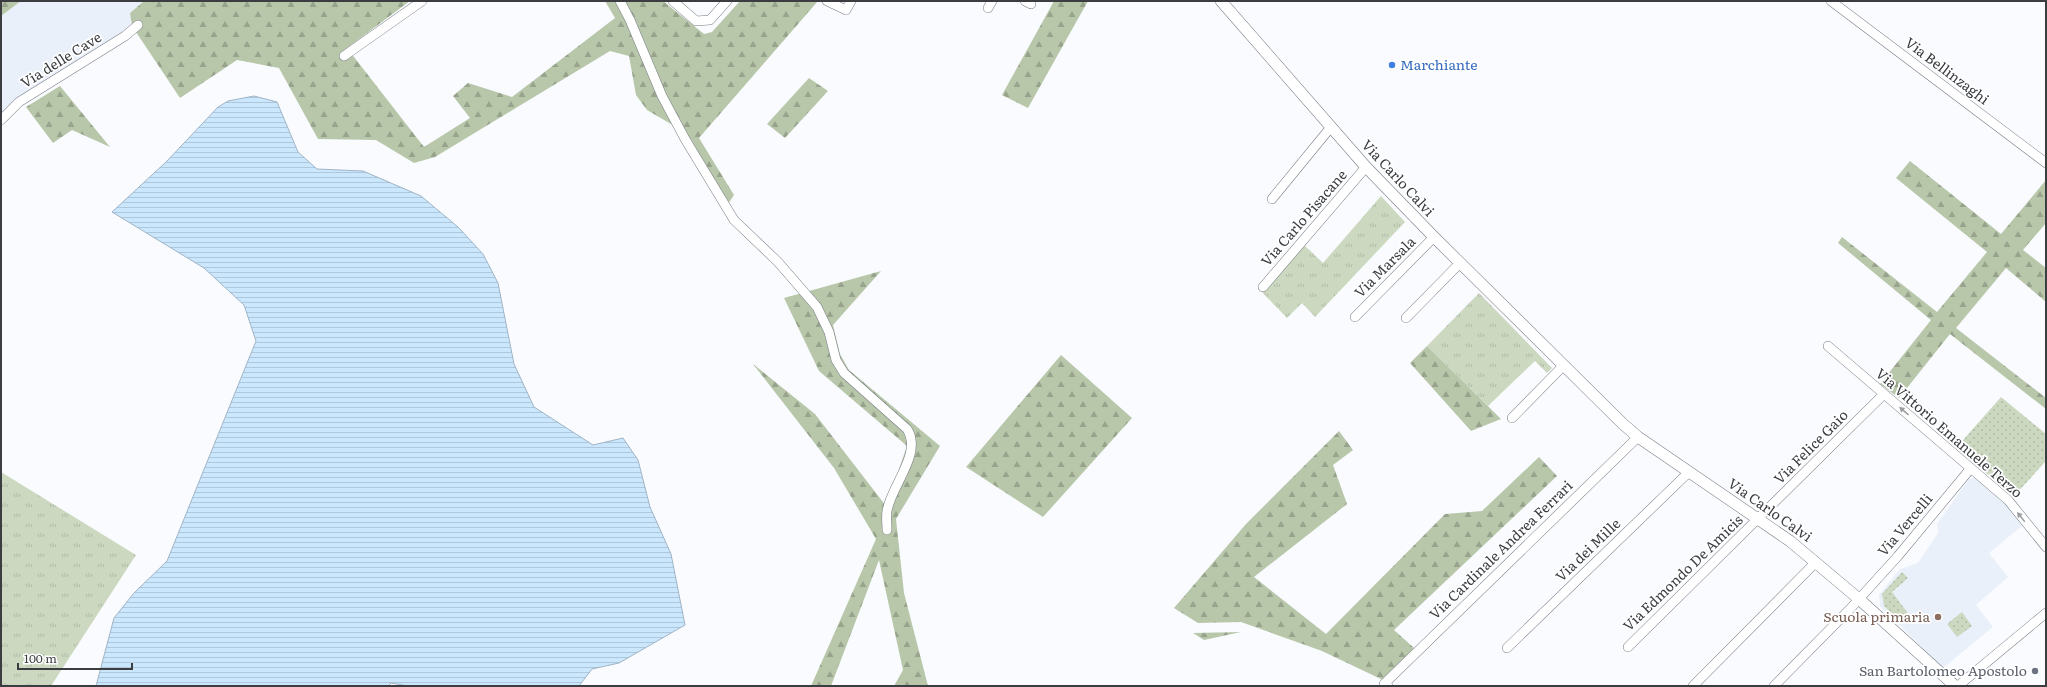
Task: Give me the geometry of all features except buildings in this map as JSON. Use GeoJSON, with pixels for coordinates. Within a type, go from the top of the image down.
{"type":"FeatureCollection","features":[{"type":"Feature","properties":{"kind":"street"},"geometry":{"type":"LineString","coordinates":[[344,56],[422,1]]}},
{"type":"Feature","properties":{"kind":"street"},"geometry":{"type":"LineString","coordinates":[[620,1],[666,102],[685,139],[734,220],[778,262],[817,307],[829,332],[836,360],[844,373],[908,429],[912,436],[912,447],[909,457],[886,512],[887,530]]}},
{"type":"Feature","properties":{"kind":"street"},"geometry":{"type":"LineString","coordinates":[[673,1],[696,21],[710,20],[727,1]]}},
{"type":"Feature","properties":{"kind":"street"},"geometry":{"type":"LineString","coordinates":[[827,1],[846,10],[851,1]]}},
{"type":"Feature","properties":{"kind":"street","name":"Via Carlo Calvi"},"geometry":{"type":"LineString","coordinates":[[1221,1],[1366,167],[1563,366],[1638,437],[1758,519],[1816,562],[1956,686]]}},
{"type":"Feature","properties":{"kind":"street","name":"Via Bellinzaghi"},"geometry":{"type":"LineString","coordinates":[[1831,1],[2046,163]]}},
{"type":"Feature","properties":{"kind":"street","name":"Via delle Cave"},"geometry":{"type":"LineString","coordinates":[[1,120],[19,102],[125,36],[138,25]]}},
{"type":"Feature","properties":{"kind":"street"},"geometry":{"type":"LineString","coordinates":[[1272,199],[1331,127]]}},
{"type":"Feature","properties":{"kind":"street","name":"Via Carlo Pisacane"},"geometry":{"type":"LineString","coordinates":[[1263,287],[1366,167]]}},
{"type":"Feature","properties":{"kind":"street","name":"Via Marsala"},"geometry":{"type":"LineString","coordinates":[[1355,317],[1434,237]]}},
{"type":"Feature","properties":{"kind":"street"},"geometry":{"type":"LineString","coordinates":[[1406,318],[1460,262]]}},
{"type":"Feature","properties":{"kind":"street","name":"Via Vittorio Emanuele Terzo"},"geometry":{"type":"LineString","coordinates":[[1828,346],[2008,500],[2046,547]]}},
{"type":"Feature","properties":{"kind":"street"},"geometry":{"type":"LineString","coordinates":[[1512,418],[1563,366]]}},
{"type":"Feature","properties":{"kind":"street","name":"Via Felice Gaio"},"geometry":{"type":"LineString","coordinates":[[1758,519],[1884,394]]}},
{"type":"Feature","properties":{"kind":"street","name":"Via Cardinale Andrea Ferrari"},"geometry":{"type":"LineString","coordinates":[[1386,685],[1638,437]]}},
{"type":"Feature","properties":{"kind":"street","name":"Via Vercelli"},"geometry":{"type":"LineString","coordinates":[[1774,686],[1859,599],[1898,556],[1971,468]]}},
{"type":"Feature","properties":{"kind":"street","name":"Via dei Mille"},"geometry":{"type":"LineString","coordinates":[[1507,648],[1689,472]]}},
{"type":"Feature","properties":{"kind":"street","name":"Via Edmondo De Amicis"},"geometry":{"type":"LineString","coordinates":[[1628,647],[1758,519]]}},
{"type":"Feature","properties":{"kind":"street"},"geometry":{"type":"LineString","coordinates":[[1693,686],[1816,562]]}},
{"type":"Feature","properties":{"kind":"street"},"geometry":{"type":"LineString","coordinates":[[1956,686],[2046,613]]}},
{"type":"Feature","properties":{"kind":"shaded area"},"geometry":{"type":"Polygon","coordinates":[[[21,1],[144,1],[130,13],[132,26],[1,115],[1,16],[21,1]]]}},
{"type":"Feature","properties":{"kind":"shaded area"},"geometry":{"type":"Polygon","coordinates":[[[1976,478],[2001,498],[2023,525],[1989,553],[2008,577],[1976,605],[1993,627],[1943,668],[1880,606],[1879,595],[1900,569],[1918,563],[1938,533],[1937,524],[1969,479],[1976,478]]]}},
{"type":"Feature","properties":{"kind":"green space"},"geometry":{"type":"Polygon","coordinates":[[[1,1],[21,1],[1,16],[1,1]]]}},
{"type":"Feature","properties":{"kind":"green space"},"geometry":{"type":"Polygon","coordinates":[[[144,1],[410,1],[347,48],[424,147],[470,118],[453,96],[468,83],[512,97],[615,18],[605,1],[663,1],[704,34],[712,32],[740,1],[818,1],[699,138],[734,195],[726,207],[676,127],[647,110],[636,95],[629,56],[610,51],[435,157],[414,163],[376,140],[318,139],[279,68],[237,60],[180,98],[132,26],[130,13],[144,1]]]}},
{"type":"Feature","properties":{"kind":"green space"},"geometry":{"type":"Polygon","coordinates":[[[1054,1],[1088,1],[1028,108],[1002,95],[1054,1]]]}},
{"type":"Feature","properties":{"kind":"green space"},"geometry":{"type":"Polygon","coordinates":[[[809,78],[828,91],[785,138],[767,124],[809,78]]]}},
{"type":"Feature","properties":{"kind":"green space"},"geometry":{"type":"Polygon","coordinates":[[[60,86],[110,147],[72,130],[53,143],[26,107],[60,86]]]}},
{"type":"Feature","properties":{"kind":"green space"},"geometry":{"type":"Polygon","coordinates":[[[1910,161],[2001,234],[2046,180],[2046,223],[2023,250],[2046,268],[2046,302],[2006,268],[1956,328],[2046,398],[2046,409],[1950,334],[1899,398],[1880,384],[1931,320],[1838,243],[1842,237],[1937,312],[1987,252],[1896,178],[1910,161]]]}},
{"type":"Feature","properties":{"kind":"green space"},"geometry":{"type":"Polygon","coordinates":[[[1381,196],[1405,222],[1315,317],[1302,303],[1287,318],[1261,291],[1303,244],[1323,263],[1381,196]]]}},
{"type":"Feature","properties":{"kind":"green space"},"geometry":{"type":"Polygon","coordinates":[[[881,271],[833,325],[840,354],[849,370],[940,446],[896,519],[904,593],[928,686],[894,686],[903,670],[879,560],[831,686],[811,686],[876,539],[834,468],[753,364],[815,414],[886,506],[907,446],[819,371],[784,298],[881,271]]]}},
{"type":"Feature","properties":{"kind":"green space"},"geometry":{"type":"Polygon","coordinates":[[[1479,293],[1552,368],[1547,373],[1535,361],[1488,406],[1427,346],[1479,293]]]}},
{"type":"Feature","properties":{"kind":"green space"},"geometry":{"type":"Polygon","coordinates":[[[1427,346],[1501,419],[1471,431],[1410,363],[1427,346]]]}},
{"type":"Feature","properties":{"kind":"green space"},"geometry":{"type":"Polygon","coordinates":[[[1061,355],[1132,418],[1043,517],[966,467],[1061,355]]]}},
{"type":"Feature","properties":{"kind":"green space"},"geometry":{"type":"Polygon","coordinates":[[[2001,397],[2046,434],[2046,461],[2014,496],[1956,448],[2001,397]]]}},
{"type":"Feature","properties":{"kind":"green space"},"geometry":{"type":"Polygon","coordinates":[[[1339,431],[1353,450],[1333,465],[1347,504],[1254,577],[1326,634],[1445,514],[1482,511],[1539,457],[1557,476],[1394,630],[1414,648],[1383,680],[1322,651],[1241,622],[1198,623],[1174,608],[1246,524],[1339,431]]]}},
{"type":"Feature","properties":{"kind":"green space"},"geometry":{"type":"Polygon","coordinates":[[[1,472],[136,555],[51,686],[1,686],[1,472]]]}},
{"type":"Feature","properties":{"kind":"green space"},"geometry":{"type":"Polygon","coordinates":[[[1902,572],[1908,578],[1892,592],[1910,616],[1903,624],[1884,606],[1882,594],[1902,572]]]}},
{"type":"Feature","properties":{"kind":"green space"},"geometry":{"type":"Polygon","coordinates":[[[1962,612],[1972,626],[1957,637],[1947,624],[1962,612]]]}},
{"type":"Feature","properties":{"kind":"green space"},"geometry":{"type":"Polygon","coordinates":[[[1241,632],[1204,640],[1193,633],[1241,632]]]}},
{"type":"Feature","properties":{"kind":"water"},"geometry":{"type":"Polygon","coordinates":[[[254,96],[277,102],[298,152],[317,169],[363,171],[421,196],[458,227],[483,254],[498,283],[514,364],[534,407],[593,445],[623,438],[638,460],[650,507],[671,554],[685,625],[619,663],[592,669],[579,686],[408,686],[391,683],[388,686],[96,686],[114,618],[134,593],[167,561],[256,341],[244,305],[204,268],[112,212],[167,161],[218,107],[228,101],[254,96]]]}},
{"type":"Feature","properties":{"kind":"place","name":"Marchiante"},"geometry":{"type":"Point","coordinates":[1392,65]}},
{"type":"Feature","properties":{"kind":"place","name":"Scuola primaria"},"geometry":{"type":"Point","coordinates":[1938,617]}},
{"type":"Feature","properties":{"kind":"place","name":"San Bartolomeo Apostolo"},"geometry":{"type":"Point","coordinates":[2035,671]}}]}
